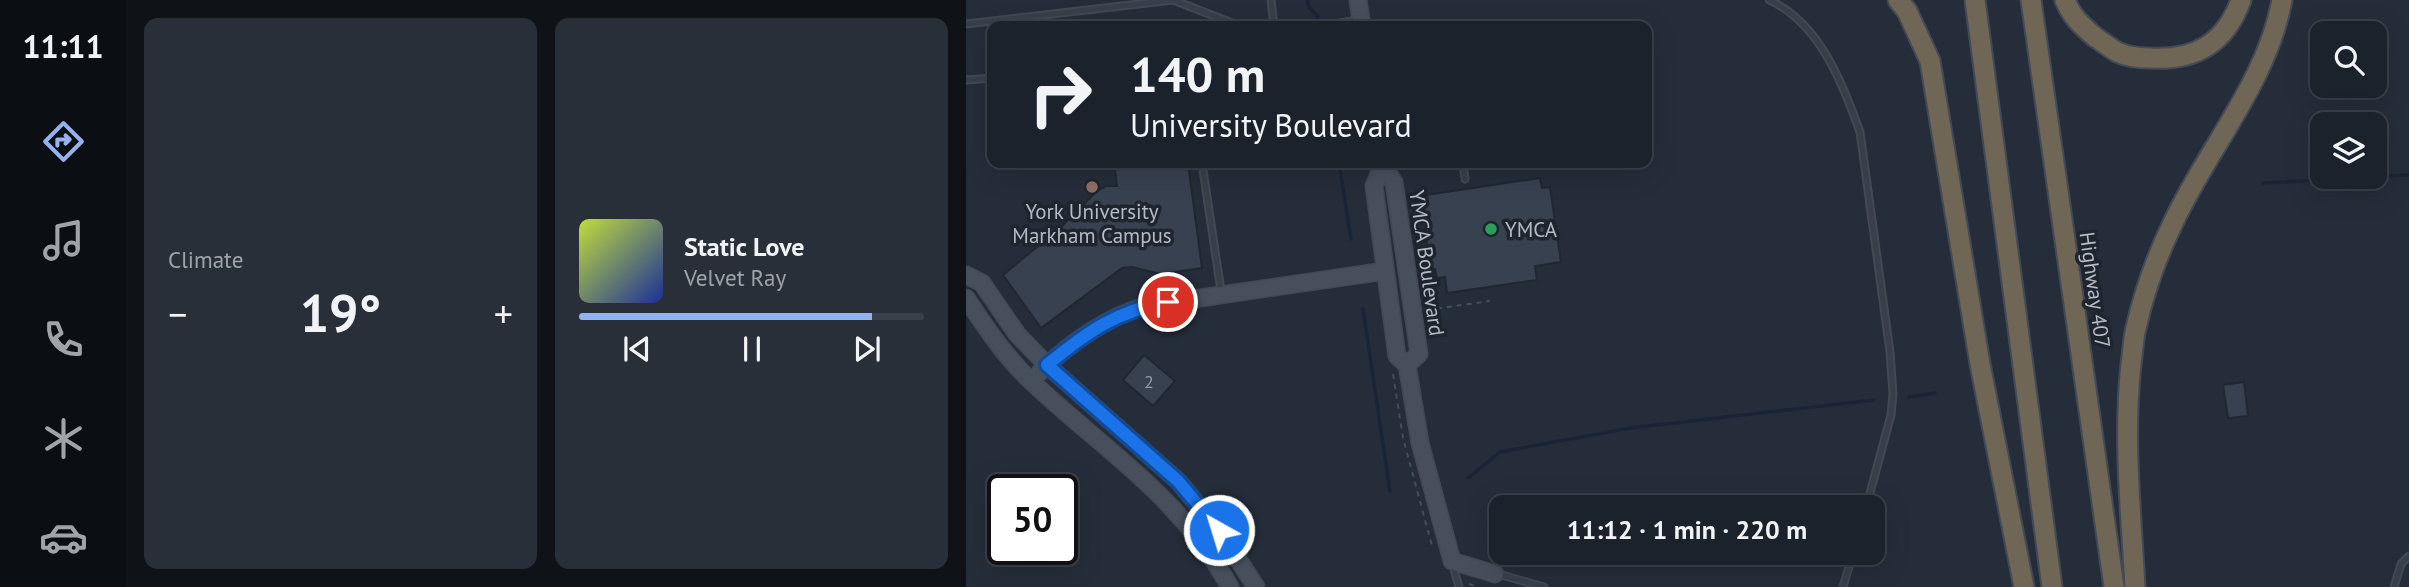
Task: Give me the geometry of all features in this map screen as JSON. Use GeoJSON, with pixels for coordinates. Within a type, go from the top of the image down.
{"type":"FeatureCollection","features":[{"type":"Feature","properties":{"kind":"highway"},"geometry":{"type":"LineString","coordinates":[[1898,0],[1907,11],[1930,61],[1980,365],[2024,587]]}},
{"type":"Feature","properties":{"kind":"highway"},"geometry":{"type":"LineString","coordinates":[[1975,0],[2052,587]]}},
{"type":"Feature","properties":{"kind":"highway","name":"Highway 407"},"geometry":{"type":"LineString","coordinates":[[2031,0],[2114,587]]}},
{"type":"Feature","properties":{"kind":"highway"},"geometry":{"type":"LineString","coordinates":[[2065,0],[2071,14],[2116,52],[2130,57],[2169,60],[2196,54],[2219,38],[2235,15],[2241,0]]}},
{"type":"Feature","properties":{"kind":"highway"},"geometry":{"type":"LineString","coordinates":[[2135,587],[2127,438],[2135,329],[2154,267],[2173,222],[2260,68],[2277,26],[2282,0]]}},
{"type":"Feature","properties":{"kind":"main road"},"geometry":{"type":"LineString","coordinates":[[1358,0],[1361,21]]}},
{"type":"Feature","properties":{"kind":"main road","name":"YMCA Boulevard"},"geometry":{"type":"LineString","coordinates":[[1381,168],[1374,186],[1397,356],[1407,365],[1420,443],[1452,562]]}},
{"type":"Feature","properties":{"kind":"main road","name":"YMCA Boulevard"},"geometry":{"type":"LineString","coordinates":[[1384,168],[1394,183],[1419,354],[1407,365]]}},
{"type":"Feature","properties":{"kind":"main road"},"geometry":{"type":"LineString","coordinates":[[1031,381],[1084,336],[1126,312],[1145,306],[1385,271]]}},
{"type":"Feature","properties":{"kind":"main road"},"geometry":{"type":"LineString","coordinates":[[966,275],[982,283],[1017,334],[1047,365],[1178,481],[1219,530],[1256,587]]}},
{"type":"Feature","properties":{"kind":"main road"},"geometry":{"type":"LineString","coordinates":[[966,298],[1000,347],[1031,381],[1172,506],[1211,556],[1230,587]]}},
{"type":"Feature","properties":{"kind":"main road"},"geometry":{"type":"LineString","coordinates":[[1452,562],[1495,574]]}},
{"type":"Feature","properties":{"kind":"lane"},"geometry":{"type":"LineString","coordinates":[[966,23],[1173,0],[1227,21]]}},
{"type":"Feature","properties":{"kind":"lane"},"geometry":{"type":"LineString","coordinates":[[1271,0],[1273,21]]}},
{"type":"Feature","properties":{"kind":"lane"},"geometry":{"type":"LineString","coordinates":[[1769,0],[1798,18],[1813,35],[1848,100],[1860,132],[1890,352],[1893,394],[1891,415],[1869,495]]}},
{"type":"Feature","properties":{"kind":"lane"},"geometry":{"type":"LineString","coordinates":[[966,80],[987,78]]}},
{"type":"Feature","properties":{"kind":"lane"},"geometry":{"type":"LineString","coordinates":[[1203,168],[1221,294]]}},
{"type":"Feature","properties":{"kind":"lane"},"geometry":{"type":"LineString","coordinates":[[1464,168],[1465,179]]}},
{"type":"Feature","properties":{"kind":"lane"},"geometry":{"type":"LineString","coordinates":[[2394,587],[2401,564],[2409,555]]}},
{"type":"Feature","properties":{"kind":"lane"},"geometry":{"type":"LineString","coordinates":[[1452,562],[1461,587]]}},
{"type":"Feature","properties":{"kind":"lane"},"geometry":{"type":"LineString","coordinates":[[1843,587],[1849,565]]}},
{"type":"Feature","properties":{"kind":"lane"},"geometry":{"type":"LineString","coordinates":[[1495,574],[1544,587]]}},
{"type":"Feature","properties":{"kind":"path"},"geometry":{"type":"LineString","coordinates":[[1436,295],[1439,308]]}},
{"type":"Feature","properties":{"kind":"path"},"geometry":{"type":"LineString","coordinates":[[1426,310],[1490,301]]}},
{"type":"Feature","properties":{"kind":"building"},"geometry":{"type":"Polygon","coordinates":[[[1115,168],[1189,168],[1202,268],[1161,274],[1132,267],[1122,268],[1041,328],[1003,275],[1060,228],[1097,191],[1106,186],[1117,186],[1115,168]]]}},
{"type":"Feature","properties":{"kind":"building","name":"YMCA"},"geometry":{"type":"Polygon","coordinates":[[[1540,178],[1542,188],[1550,187],[1561,262],[1535,266],[1537,280],[1447,293],[1445,277],[1437,278],[1435,269],[1431,269],[1420,196],[1540,178]]]}},
{"type":"Feature","properties":{"kind":"building"},"geometry":{"type":"Polygon","coordinates":[[[1144,355],[1175,381],[1153,406],[1123,380],[1144,355]]]}},
{"type":"Feature","properties":{"kind":"building"},"geometry":{"type":"Polygon","coordinates":[[[2244,382],[2248,416],[2228,418],[2223,385],[2244,382]]]}},
{"type":"Feature","properties":{"kind":"waterway"},"geometry":{"type":"LineString","coordinates":[[1307,0],[1309,7],[1318,17]]}},
{"type":"Feature","properties":{"kind":"waterway"},"geometry":{"type":"LineString","coordinates":[[1340,168],[1351,239]]}},
{"type":"Feature","properties":{"kind":"waterway"},"geometry":{"type":"LineString","coordinates":[[2263,183],[2409,175]]}},
{"type":"Feature","properties":{"kind":"waterway"},"geometry":{"type":"LineString","coordinates":[[1363,309],[1390,491]]}},
{"type":"Feature","properties":{"kind":"waterway"},"geometry":{"type":"LineString","coordinates":[[1909,397],[1935,393]]}},
{"type":"Feature","properties":{"kind":"waterway"},"geometry":{"type":"LineString","coordinates":[[1468,478],[1500,452],[1630,428],[1874,400]]}},
{"type":"Feature","properties":{"kind":"place","name":"York University Markham Campus"},"geometry":{"type":"Point","coordinates":[1092,187]}},
{"type":"Feature","properties":{"kind":"place","name":"YMCA"},"geometry":{"type":"Point","coordinates":[1491,229]}},
{"type":"Feature","properties":{"kind":"route"},"geometry":{"type":"LineString","coordinates":[[1168,302],[1145,306],[1109,320],[1047,365],[1178,481],[1219,530]]}}]}
